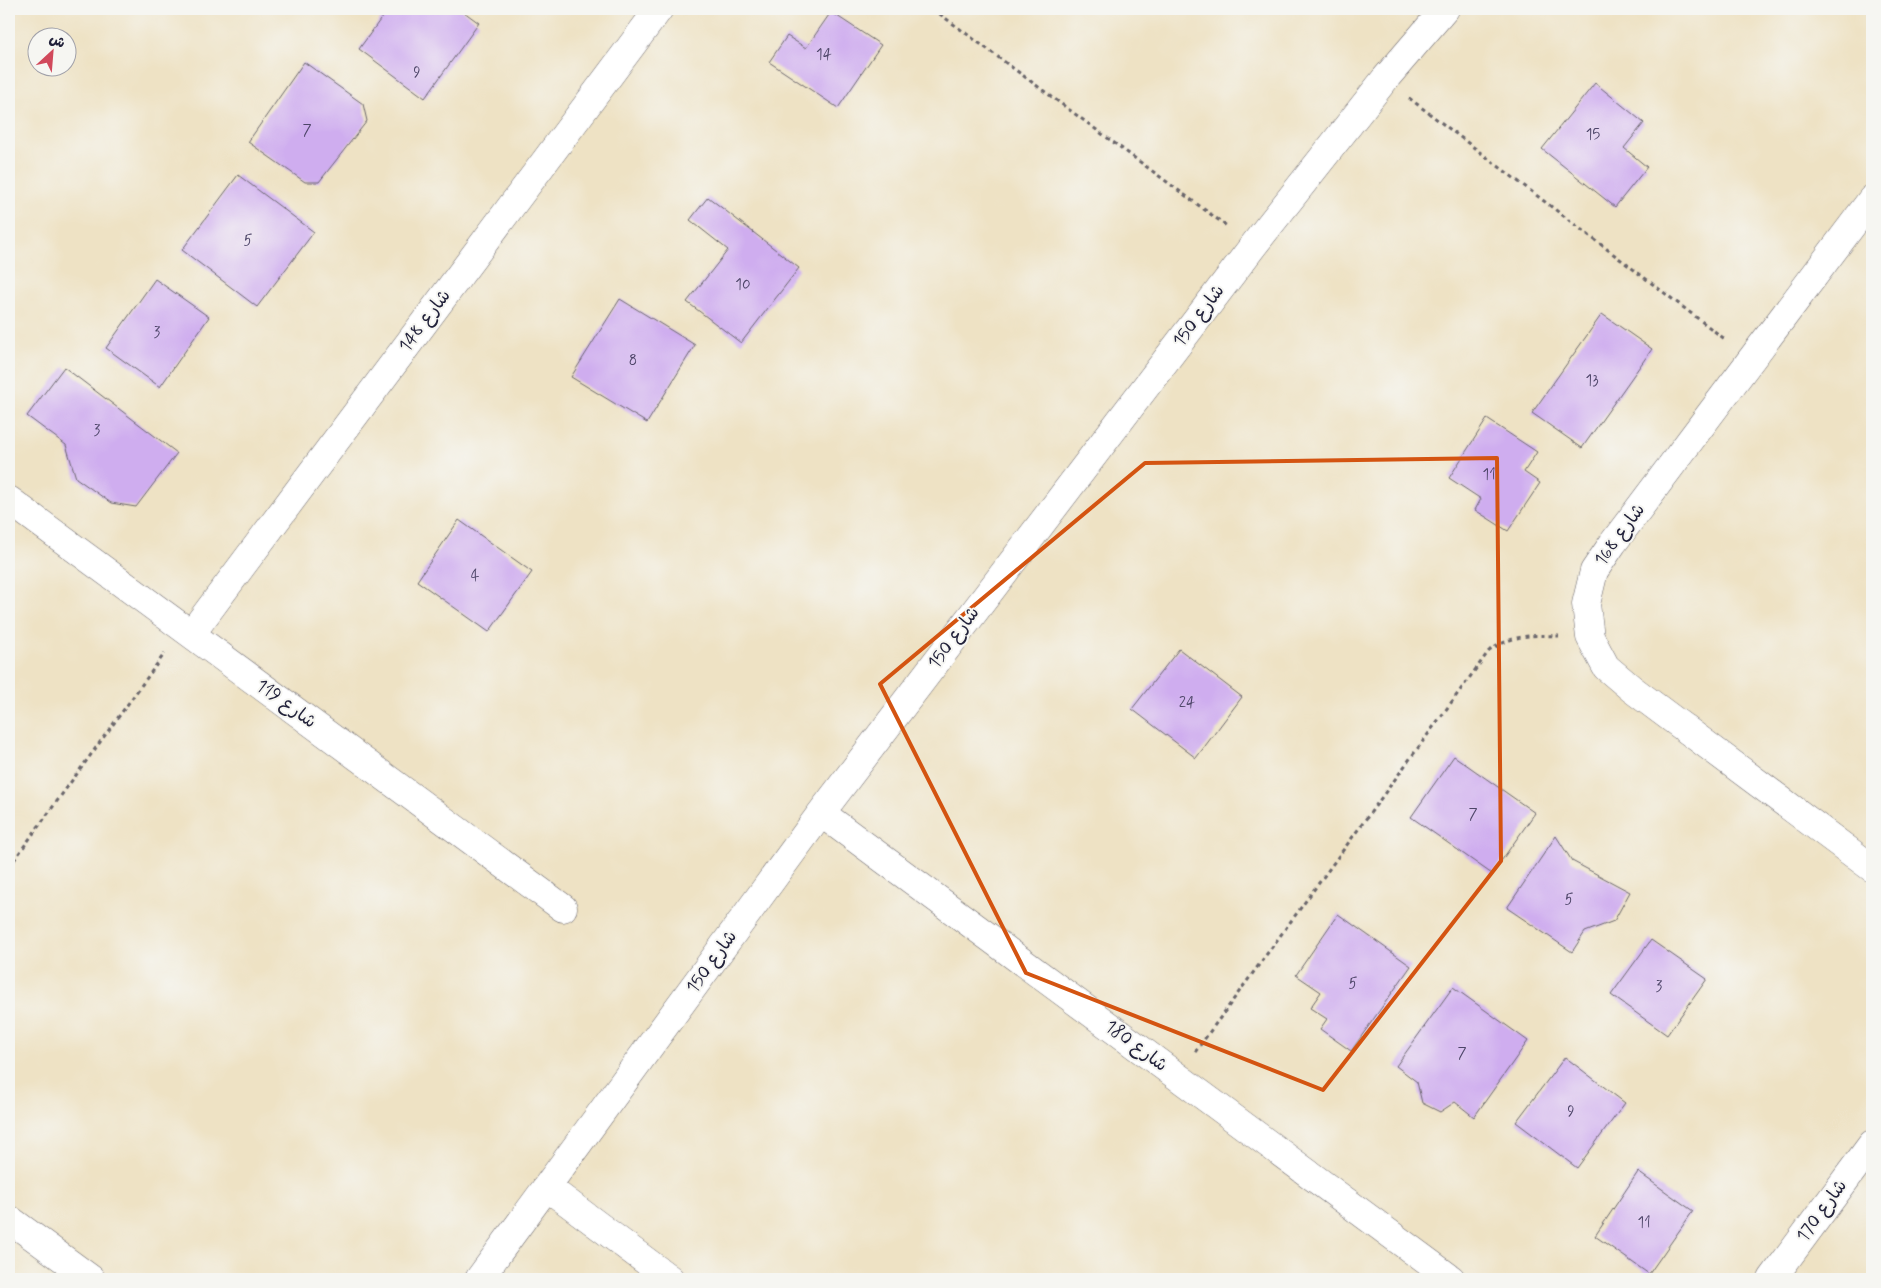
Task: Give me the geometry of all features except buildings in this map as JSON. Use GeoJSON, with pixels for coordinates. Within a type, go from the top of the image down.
{"type":"FeatureCollection","features":[{"type":"Feature","properties":{"kind":"street","name":"شارع 148"},"geometry":{"type":"LineString","coordinates":[[187,631],[659,9]]}},
{"type":"Feature","properties":{"kind":"street","name":"شارع 150"},"geometry":{"type":"LineString","coordinates":[[479,1279],[821,813],[1253,246],[1385,79],[1445,9]]}},
{"type":"Feature","properties":{"kind":"street","name":"شارع 168"},"geometry":{"type":"LineString","coordinates":[[1872,199],[1618,536],[1594,571],[1586,604],[1590,637],[1606,667],[1632,689],[1872,868]]}},
{"type":"Feature","properties":{"kind":"street","name":"شارع 119"},"geometry":{"type":"LineString","coordinates":[[9,500],[563,908]]}},
{"type":"Feature","properties":{"kind":"street","name":"شارع 180"},"geometry":{"type":"LineString","coordinates":[[821,813],[1451,1279]]}},
{"type":"Feature","properties":{"kind":"street","name":"شارع 170"},"geometry":{"type":"LineString","coordinates":[[1772,1279],[1872,1144]]}},
{"type":"Feature","properties":{"kind":"street"},"geometry":{"type":"LineString","coordinates":[[547,1187],[670,1279]]}},
{"type":"Feature","properties":{"kind":"street"},"geometry":{"type":"LineString","coordinates":[[9,1219],[91,1279]]}},
{"type":"Feature","properties":{"kind":"path"},"geometry":{"type":"LineString","coordinates":[[933,9],[1253,246]]}},
{"type":"Feature","properties":{"kind":"path"},"geometry":{"type":"LineString","coordinates":[[1385,79],[1752,359]]}},
{"type":"Feature","properties":{"kind":"path"},"geometry":{"type":"LineString","coordinates":[[9,867],[187,631]]}},
{"type":"Feature","properties":{"kind":"path"},"geometry":{"type":"LineString","coordinates":[[1177,1076],[1489,651],[1502,642],[1517,636],[1590,637]]}},
{"type":"Feature","properties":{"kind":"highlighted area"},"geometry":{"type":"Polygon","coordinates":[[[1497,458],[1501,861],[1323,1090],[1026,973],[880,684],[1145,463],[1497,458]]]}}]}
